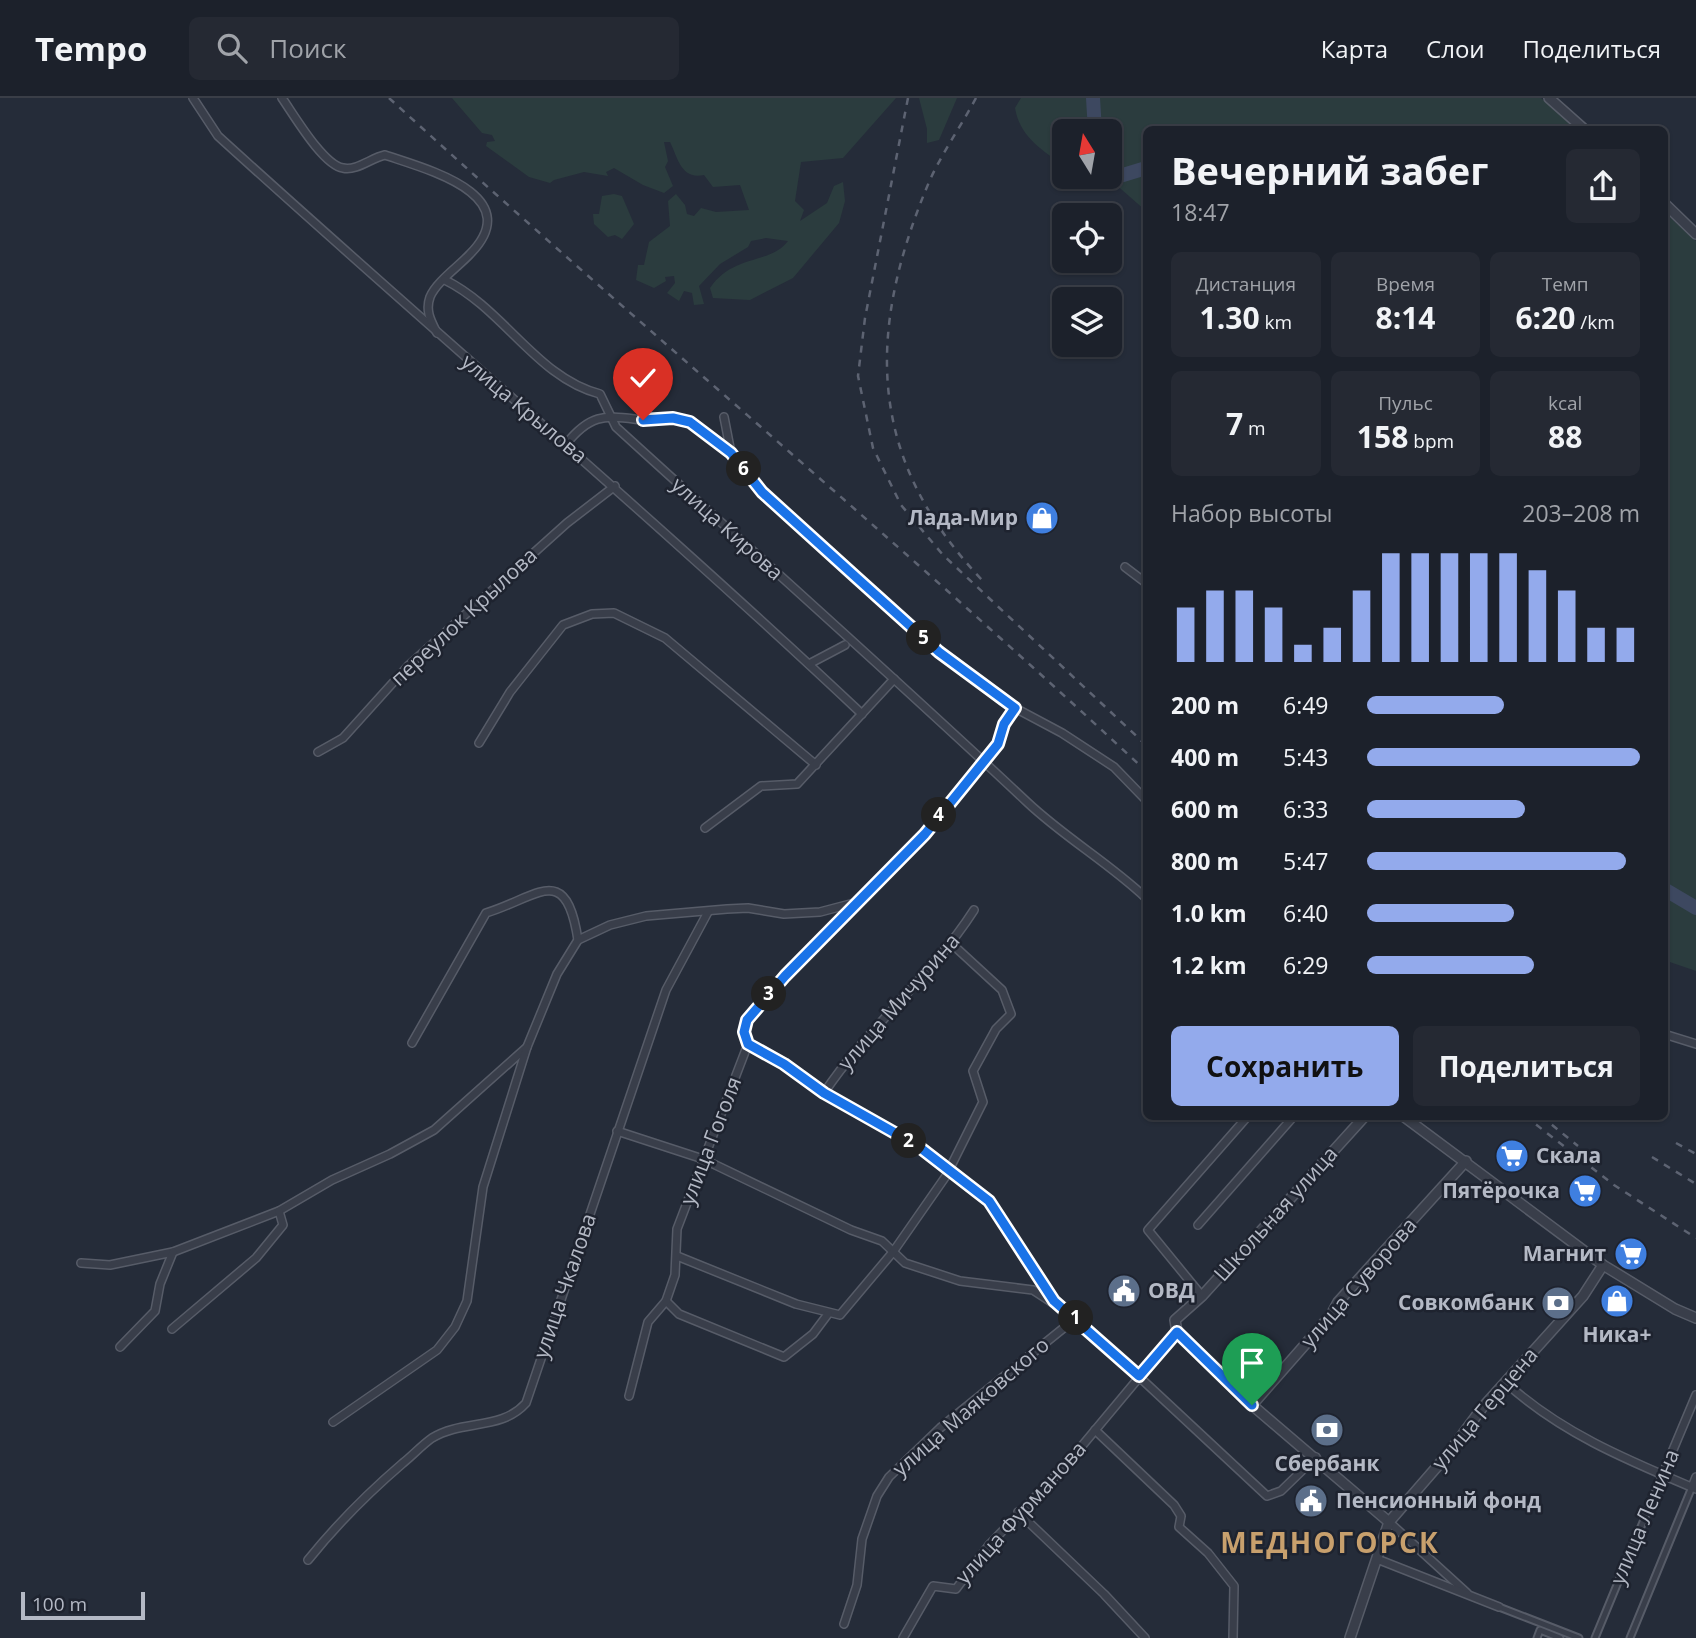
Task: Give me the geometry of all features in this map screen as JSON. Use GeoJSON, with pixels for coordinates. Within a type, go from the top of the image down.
{"type":"FeatureCollection","features":[{"type":"Feature","properties":{"kind":"street","name":"улица Крылова"},"geometry":{"type":"LineString","coordinates":[[193,98],[218,136],[438,336],[615,486],[862,714]]}},
{"type":"Feature","properties":{"kind":"street"},"geometry":{"type":"LineString","coordinates":[[282,98],[329,162],[342,169],[357,167],[385,155],[449,180],[482,200],[488,214],[485,234],[430,296],[428,314],[438,336]]}},
{"type":"Feature","properties":{"kind":"street"},"geometry":{"type":"LineString","coordinates":[[1549,98],[1580,126]]}},
{"type":"Feature","properties":{"kind":"street"},"geometry":{"type":"LineString","coordinates":[[1668,207],[1696,234]]}},
{"type":"Feature","properties":{"kind":"street","name":"улица Кирова"},"geometry":{"type":"LineString","coordinates":[[445,280],[473,295],[565,381],[600,394],[616,427],[984,758],[1029,804],[1114,868],[1143,895]]}},
{"type":"Feature","properties":{"kind":"street"},"geometry":{"type":"LineString","coordinates":[[565,444],[581,425],[609,415],[643,420],[673,418],[690,422],[731,453],[762,492],[939,652],[1015,708],[1062,733],[1115,767],[1143,797]]}},
{"type":"Feature","properties":{"kind":"street"},"geometry":{"type":"LineString","coordinates":[[724,417],[731,453]]}},
{"type":"Feature","properties":{"kind":"street","name":"переулок Крылова"},"geometry":{"type":"LineString","coordinates":[[318,752],[344,738],[408,666],[567,523],[615,486]]}},
{"type":"Feature","properties":{"kind":"street"},"geometry":{"type":"LineString","coordinates":[[1125,567],[1143,581]]}},
{"type":"Feature","properties":{"kind":"street"},"geometry":{"type":"LineString","coordinates":[[479,743],[510,692],[563,625],[592,614],[614,613],[665,638],[816,765]]}},
{"type":"Feature","properties":{"kind":"street"},"geometry":{"type":"LineString","coordinates":[[809,664],[845,645]]}},
{"type":"Feature","properties":{"kind":"street"},"geometry":{"type":"LineString","coordinates":[[705,828],[761,786],[797,784],[894,679]]}},
{"type":"Feature","properties":{"kind":"street","name":"улица Гоголя"},"geometry":{"type":"LineString","coordinates":[[629,1396],[648,1322],[666,1301],[675,1276],[677,1229],[748,1044],[744,1032],[747,1020],[785,976],[925,834],[998,744],[1004,724],[1015,708]]}},
{"type":"Feature","properties":{"kind":"street"},"geometry":{"type":"LineString","coordinates":[[412,1043],[486,913],[511,905],[533,893],[553,891],[564,896],[573,909],[578,940]]}},
{"type":"Feature","properties":{"kind":"street"},"geometry":{"type":"LineString","coordinates":[[333,1422],[437,1350],[455,1327],[467,1301],[483,1187],[527,1047],[557,974],[578,940],[610,925],[646,916],[748,908],[802,913],[835,909],[858,902]]}},
{"type":"Feature","properties":{"kind":"street","name":"улица Мичурина"},"geometry":{"type":"LineString","coordinates":[[824,1093],[860,1046],[952,944],[974,910]]}},
{"type":"Feature","properties":{"kind":"street","name":"улица Чкалова"},"geometry":{"type":"LineString","coordinates":[[308,1560],[340,1521],[432,1438],[459,1426],[491,1424],[514,1416],[526,1403],[666,990],[708,912]]}},
{"type":"Feature","properties":{"kind":"street"},"geometry":{"type":"LineString","coordinates":[[677,1256],[828,1314],[840,1315],[893,1252],[952,1171],[983,1102],[973,1071],[996,1028],[1011,1014],[1002,990],[952,944]]}},
{"type":"Feature","properties":{"kind":"street"},"geometry":{"type":"LineString","coordinates":[[1668,1035],[1696,1044]]}},
{"type":"Feature","properties":{"kind":"street","name":"улица Мичурина"},"geometry":{"type":"LineString","coordinates":[[748,1044],[784,1064],[824,1093],[918,1146],[989,1201],[1054,1301]]}},
{"type":"Feature","properties":{"kind":"street"},"geometry":{"type":"LineString","coordinates":[[81,1263],[110,1265],[173,1252],[279,1211],[332,1180],[390,1154],[434,1130],[527,1047]]}},
{"type":"Feature","properties":{"kind":"street"},"geometry":{"type":"LineString","coordinates":[[1202,1296],[1148,1230],[1244,1120]]}},
{"type":"Feature","properties":{"kind":"street"},"geometry":{"type":"LineString","coordinates":[[1198,1226],[1291,1120]]}},
{"type":"Feature","properties":{"kind":"street","name":"Школьная улица"},"geometry":{"type":"LineString","coordinates":[[1139,1376],[1177,1332],[1175,1320],[1202,1296],[1362,1120]]}},
{"type":"Feature","properties":{"kind":"street"},"geometry":{"type":"LineString","coordinates":[[1409,1120],[1603,1265],[1675,1309],[1696,1318]]}},
{"type":"Feature","properties":{"kind":"street"},"geometry":{"type":"LineString","coordinates":[[617,1131],[703,1159],[851,1230],[882,1241],[905,1263],[960,1281],[1033,1290],[1054,1301],[1076,1318],[1267,1496],[1281,1491],[1316,1457]]}},
{"type":"Feature","properties":{"kind":"street","name":"улица Суворова"},"geometry":{"type":"LineString","coordinates":[[1252,1405],[1331,1315],[1338,1302],[1466,1161]]}},
{"type":"Feature","properties":{"kind":"street"},"geometry":{"type":"LineString","coordinates":[[172,1329],[256,1258],[283,1224],[279,1211]]}},
{"type":"Feature","properties":{"kind":"street"},"geometry":{"type":"LineString","coordinates":[[120,1347],[155,1311],[160,1284],[173,1252]]}},
{"type":"Feature","properties":{"kind":"street","name":"улица Герцена"},"geometry":{"type":"LineString","coordinates":[[1350,1638],[1389,1522],[1505,1382],[1583,1296],[1603,1265]]}},
{"type":"Feature","properties":{"kind":"street"},"geometry":{"type":"LineString","coordinates":[[666,1301],[679,1314],[783,1357],[814,1334],[828,1314]]}},
{"type":"Feature","properties":{"kind":"street","name":"улица Маяковского"},"geometry":{"type":"LineString","coordinates":[[844,1624],[857,1585],[862,1539],[877,1496],[889,1478],[940,1428],[1076,1318]]}},
{"type":"Feature","properties":{"kind":"street"},"geometry":{"type":"LineString","coordinates":[[1177,1332],[1252,1405],[1316,1457],[1470,1596]]}},
{"type":"Feature","properties":{"kind":"street","name":"улица Фурманова"},"geometry":{"type":"LineString","coordinates":[[903,1638],[933,1586],[956,1589],[1018,1512],[1066,1465],[1139,1376]]}},
{"type":"Feature","properties":{"kind":"street"},"geometry":{"type":"LineString","coordinates":[[1505,1382],[1535,1410],[1608,1453],[1694,1488]]}},
{"type":"Feature","properties":{"kind":"street","name":"улица Ленина"},"geometry":{"type":"LineString","coordinates":[[1595,1638],[1696,1395]]}},
{"type":"Feature","properties":{"kind":"street"},"geometry":{"type":"LineString","coordinates":[[1095,1430],[1174,1505],[1181,1516],[1179,1527],[1208,1553],[1234,1586],[1233,1638]]}},
{"type":"Feature","properties":{"kind":"street","name":"улица Ленина"},"geometry":{"type":"LineString","coordinates":[[1630,1638],[1694,1488],[1696,1477]]}},
{"type":"Feature","properties":{"kind":"street"},"geometry":{"type":"LineString","coordinates":[[1018,1512],[1144,1637]]}},
{"type":"Feature","properties":{"kind":"street"},"geometry":{"type":"LineString","coordinates":[[1377,1559],[1579,1638]]}},
{"type":"Feature","properties":{"kind":"street"},"geometry":{"type":"LineString","coordinates":[[1537,1638],[1540,1630],[1560,1638]]}},
{"type":"Feature","properties":{"kind":"shaded area"},"geometry":{"type":"Polygon","coordinates":[[[452,98],[896,98],[843,158],[801,162],[795,201],[804,210],[800,221],[827,203],[834,186],[843,182],[845,201],[839,223],[793,278],[750,300],[713,298],[710,288],[730,269],[772,254],[788,241],[766,238],[751,241],[748,247],[720,264],[699,286],[704,304],[694,305],[692,293],[684,291],[679,301],[667,293],[675,283],[674,276],[665,277],[666,281],[654,288],[636,280],[638,265],[644,265],[649,242],[670,226],[668,201],[676,194],[685,205],[687,214],[694,216],[701,208],[716,212],[749,210],[740,185],[713,187],[704,175],[696,176],[685,171],[670,142],[664,142],[668,161],[665,167],[673,186],[664,193],[643,185],[614,168],[606,172],[608,176],[584,172],[550,183],[529,177],[486,146],[487,142],[495,141],[492,135],[482,133],[452,98]]]}},
{"type":"Feature","properties":{"kind":"shaded area"},"geometry":{"type":"Polygon","coordinates":[[[919,98],[957,98],[939,140],[927,143],[927,129],[919,98]]]}},
{"type":"Feature","properties":{"kind":"shaded area"},"geometry":{"type":"Polygon","coordinates":[[[1021,98],[1541,98],[1572,126],[1143,126],[1143,208],[1121,189],[1122,119],[1052,119],[1052,158],[1033,142],[1015,108],[1021,98]]]}},
{"type":"Feature","properties":{"kind":"shaded area"},"geometry":{"type":"Polygon","coordinates":[[[602,196],[622,196],[634,224],[622,239],[615,235],[608,237],[594,224],[593,214],[599,214],[602,196]]]}},
{"type":"Feature","properties":{"kind":"shaded area"},"geometry":{"type":"Polygon","coordinates":[[[1668,216],[1696,241],[1696,971],[1668,961],[1668,216]]]}},
{"type":"Feature","properties":{"kind":"waterway"},"geometry":{"type":"LineString","coordinates":[[1093,98],[1094,119]]}},
{"type":"Feature","properties":{"kind":"waterway"},"geometry":{"type":"LineString","coordinates":[[1122,174],[1143,169]]}},
{"type":"Feature","properties":{"kind":"waterway"},"geometry":{"type":"LineString","coordinates":[[1668,891],[1696,908]]}},
{"type":"Feature","properties":{"kind":"railway"},"geometry":{"type":"LineString","coordinates":[[389,98],[959,601],[1143,768]]}},
{"type":"Feature","properties":{"kind":"railway"},"geometry":{"type":"LineString","coordinates":[[908,98],[865,318],[858,376],[873,448],[901,505],[943,555],[1143,742]]}},
{"type":"Feature","properties":{"kind":"railway"},"geometry":{"type":"LineString","coordinates":[[976,98],[934,171],[908,237],[894,290],[888,342],[888,392],[898,440],[916,488],[945,535],[983,581]]}},
{"type":"Feature","properties":{"kind":"railway"},"geometry":{"type":"LineString","coordinates":[[1530,1120],[1614,1185],[1696,1238]]}},
{"type":"Feature","properties":{"kind":"railway"},"geometry":{"type":"LineString","coordinates":[[1546,1120],[1578,1146]]}},
{"type":"Feature","properties":{"kind":"railway"},"geometry":{"type":"LineString","coordinates":[[1676,1143],[1696,1154]]}},
{"type":"Feature","properties":{"kind":"railway"},"geometry":{"type":"LineString","coordinates":[[1652,1157],[1696,1184]]}},
{"type":"Feature","properties":{"kind":"place","name":"Лада-Мир"},"geometry":{"type":"Point","coordinates":[1042,518]}},
{"type":"Feature","properties":{"kind":"place","name":"Скала"},"geometry":{"type":"Point","coordinates":[1512,1156]}},
{"type":"Feature","properties":{"kind":"place","name":"Пятёрочка"},"geometry":{"type":"Point","coordinates":[1585,1191]}},
{"type":"Feature","properties":{"kind":"place","name":"Магнит"},"geometry":{"type":"Point","coordinates":[1631,1254]}},
{"type":"Feature","properties":{"kind":"place","name":"ОВД"},"geometry":{"type":"Point","coordinates":[1124,1291]}},
{"type":"Feature","properties":{"kind":"place","name":"Ника+"},"geometry":{"type":"Point","coordinates":[1617,1301]}},
{"type":"Feature","properties":{"kind":"place","name":"Совкомбанк"},"geometry":{"type":"Point","coordinates":[1558,1303]}},
{"type":"Feature","properties":{"kind":"place","name":"Сбербанк"},"geometry":{"type":"Point","coordinates":[1327,1430]}},
{"type":"Feature","properties":{"kind":"place","name":"Пенсионный фонд"},"geometry":{"type":"Point","coordinates":[1311,1501]}},
{"type":"Feature","properties":{"kind":"district","name":"МЕДНОГОРСК"},"geometry":{"type":"Point","coordinates":[1330,1543]}},
{"type":"Feature","properties":{"kind":"route"},"geometry":{"type":"LineString","coordinates":[[643,420],[673,418],[690,422],[731,453],[762,492],[939,652],[1015,708],[1004,724],[998,744],[925,834],[785,976],[747,1020],[744,1032],[748,1044],[784,1064],[824,1093],[918,1146],[989,1201],[1054,1301],[1139,1376],[1177,1332],[1252,1405]]}}]}
